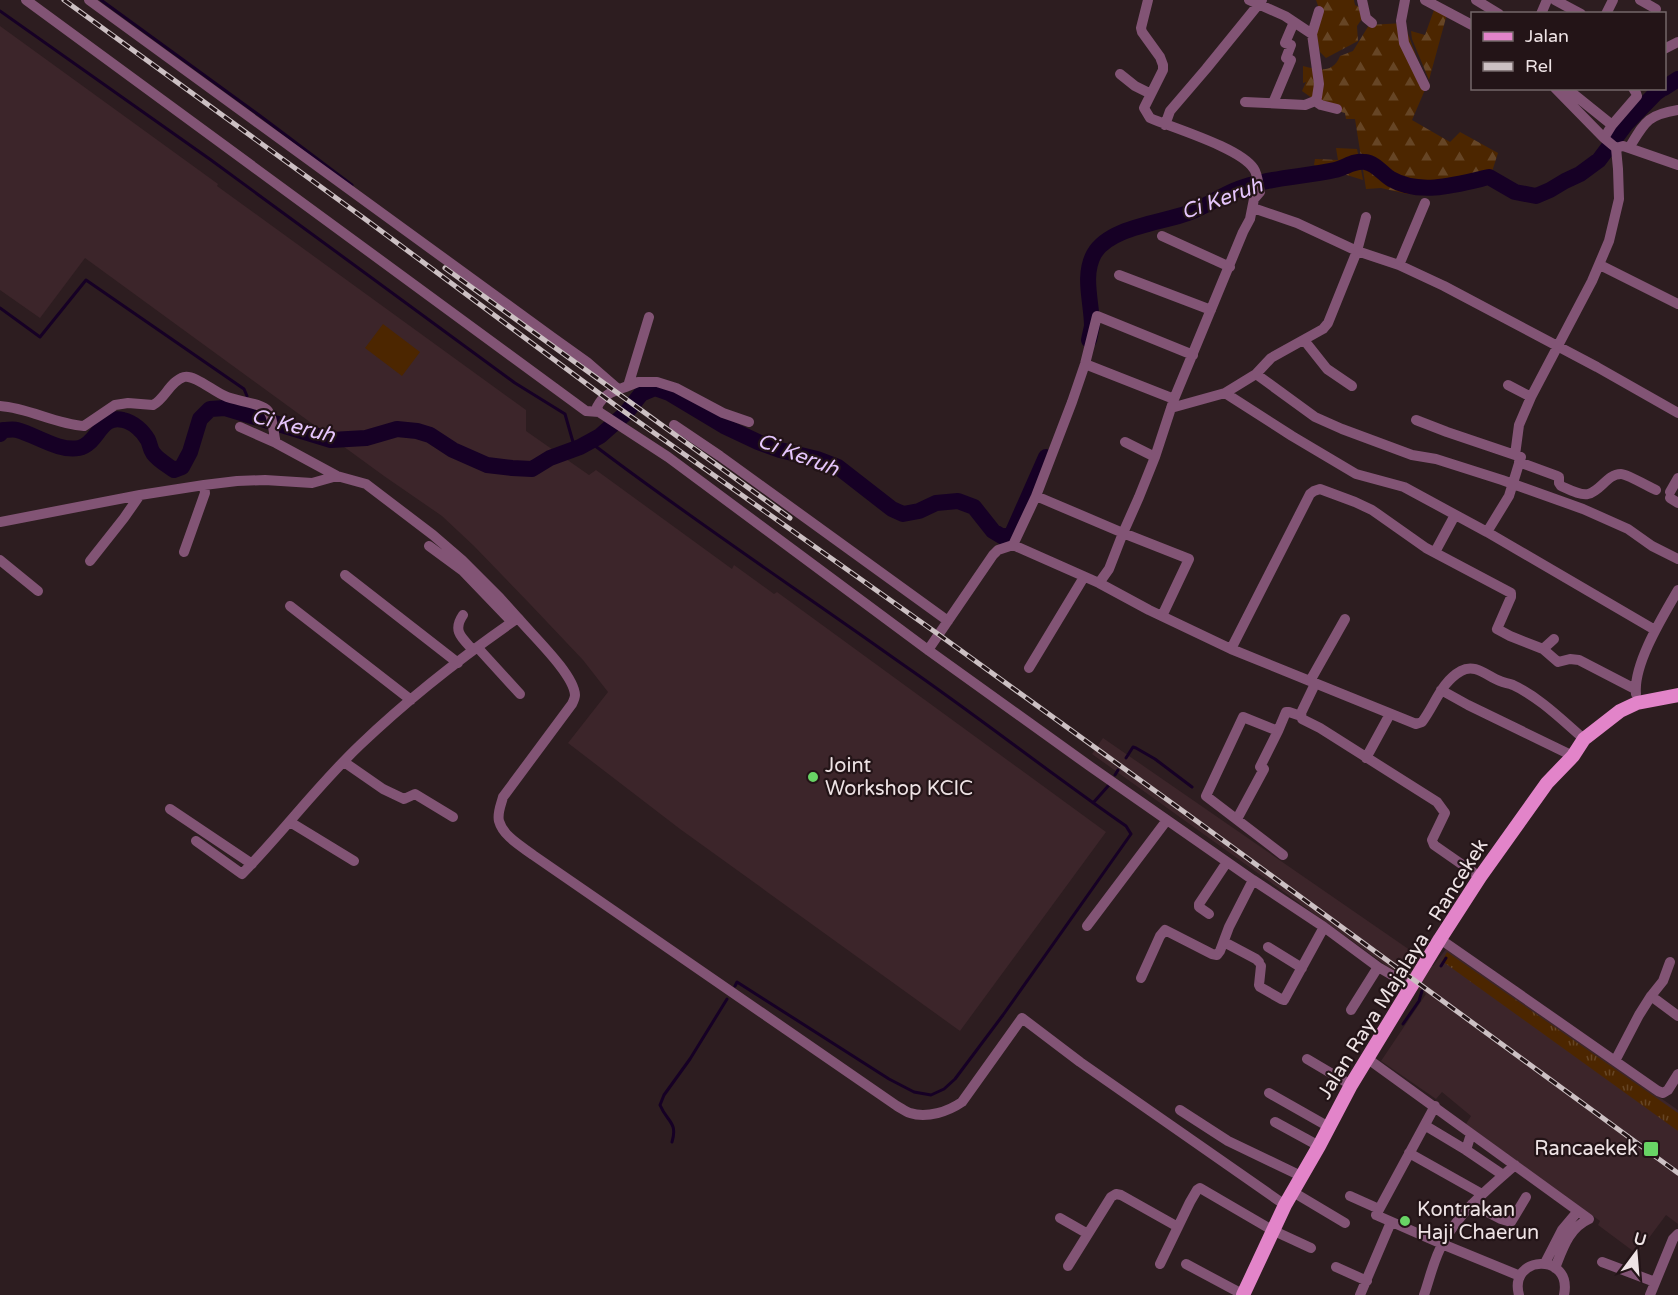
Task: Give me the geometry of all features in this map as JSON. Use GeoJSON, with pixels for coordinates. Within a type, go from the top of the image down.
{"type":"FeatureCollection","features":[{"type":"Feature","properties":{"kind":"main road","name":"Jalan Raya Majalaya - Rancekek"},"geometry":{"type":"LineString","coordinates":[[1243,1295],[1272,1230],[1351,1085],[1480,877],[1547,783],[1573,756],[1584,739],[1636,696],[1678,695]]}},
{"type":"Feature","properties":{"kind":"street"},"geometry":{"type":"LineString","coordinates":[[26,0],[586,411],[599,412],[668,457],[928,650],[1227,862],[1324,927],[1378,967],[1411,986]]}},
{"type":"Feature","properties":{"kind":"street"},"geometry":{"type":"LineString","coordinates":[[89,0],[623,388]]}},
{"type":"Feature","properties":{"kind":"street"},"geometry":{"type":"LineString","coordinates":[[1099,583],[1108,569],[1155,457],[1172,403],[1250,219],[1254,199],[1260,192],[1254,170],[1245,160],[1195,134],[1150,118],[1145,113],[1144,108],[1163,70],[1160,57],[1141,28],[1148,0]]}},
{"type":"Feature","properties":{"kind":"street"},"geometry":{"type":"LineString","coordinates":[[1362,0],[1366,18],[1372,23]]}},
{"type":"Feature","properties":{"kind":"street"},"geometry":{"type":"LineString","coordinates":[[1425,0],[1471,24]]}},
{"type":"Feature","properties":{"kind":"street"},"geometry":{"type":"LineString","coordinates":[[1476,0],[1496,12]]}},
{"type":"Feature","properties":{"kind":"street"},"geometry":{"type":"LineString","coordinates":[[1555,0],[1577,12]]}},
{"type":"Feature","properties":{"kind":"street"},"geometry":{"type":"LineString","coordinates":[[1640,0],[1657,8]]}},
{"type":"Feature","properties":{"kind":"street"},"geometry":{"type":"LineString","coordinates":[[1165,124],[1170,111],[1206,69],[1256,2],[1294,22],[1313,42]]}},
{"type":"Feature","properties":{"kind":"street"},"geometry":{"type":"LineString","coordinates":[[1404,2],[1401,21],[1404,43],[1425,86]]}},
{"type":"Feature","properties":{"kind":"street"},"geometry":{"type":"LineString","coordinates":[[1245,102],[1305,105],[1315,101],[1318,84],[1313,42],[1319,11]]}},
{"type":"Feature","properties":{"kind":"street"},"geometry":{"type":"LineString","coordinates":[[1273,103],[1291,60],[1287,58],[1291,45],[1285,43],[1294,22]]}},
{"type":"Feature","properties":{"kind":"street"},"geometry":{"type":"LineString","coordinates":[[1120,74],[1135,86],[1151,94]]}},
{"type":"Feature","properties":{"kind":"street"},"geometry":{"type":"LineString","coordinates":[[1487,532],[1509,496],[1513,484],[1519,425],[1531,396],[1557,345],[1603,266],[1618,199],[1618,169],[1609,143],[1557,90]]}},
{"type":"Feature","properties":{"kind":"street"},"geometry":{"type":"LineString","coordinates":[[1568,90],[1612,125]]}},
{"type":"Feature","properties":{"kind":"street"},"geometry":{"type":"LineString","coordinates":[[1609,143],[1612,125],[1637,96],[1634,90]]}},
{"type":"Feature","properties":{"kind":"street"},"geometry":{"type":"LineString","coordinates":[[1315,101],[1337,109]]}},
{"type":"Feature","properties":{"kind":"street"},"geometry":{"type":"LineString","coordinates":[[1629,148],[1648,120],[1659,113],[1678,110]]}},
{"type":"Feature","properties":{"kind":"street"},"geometry":{"type":"LineString","coordinates":[[1609,143],[1678,165]]}},
{"type":"Feature","properties":{"kind":"street"},"geometry":{"type":"LineString","coordinates":[[1399,265],[1425,203]]}},
{"type":"Feature","properties":{"kind":"street"},"geometry":{"type":"LineString","coordinates":[[1253,207],[1297,223],[1357,251],[1399,265],[1444,286],[1557,345],[1678,413]]}},
{"type":"Feature","properties":{"kind":"street"},"geometry":{"type":"LineString","coordinates":[[1085,364],[1172,403],[1225,393],[1256,374],[1271,358],[1323,329],[1328,323],[1357,251],[1366,217]]}},
{"type":"Feature","properties":{"kind":"street"},"geometry":{"type":"LineString","coordinates":[[1162,237],[1230,267]]}},
{"type":"Feature","properties":{"kind":"street"},"geometry":{"type":"LineString","coordinates":[[1603,266],[1678,304]]}},
{"type":"Feature","properties":{"kind":"street"},"geometry":{"type":"LineString","coordinates":[[1119,275],[1211,310]]}},
{"type":"Feature","properties":{"kind":"street"},"geometry":{"type":"LineString","coordinates":[[1013,545],[1036,496],[1085,364],[1097,316],[1193,354]]}},
{"type":"Feature","properties":{"kind":"street"},"geometry":{"type":"LineString","coordinates":[[623,388],[648,317]]}},
{"type":"Feature","properties":{"kind":"street"},"geometry":{"type":"LineString","coordinates":[[1304,340],[1328,369],[1352,386]]}},
{"type":"Feature","properties":{"kind":"street"},"geometry":{"type":"LineString","coordinates":[[1256,374],[1315,417],[1342,429],[1412,455],[1436,459],[1583,509],[1628,529],[1652,546],[1678,559]]}},
{"type":"Feature","properties":{"kind":"street"},"geometry":{"type":"LineString","coordinates":[[0,406],[18,408],[60,422],[84,426],[121,403],[153,405],[179,379],[189,376],[224,396],[261,406],[269,413],[276,443]]}},
{"type":"Feature","properties":{"kind":"street"},"geometry":{"type":"LineString","coordinates":[[599,412],[598,403],[609,392],[638,382],[657,382],[676,388],[723,413],[748,422]]}},
{"type":"Feature","properties":{"kind":"street"},"geometry":{"type":"LineString","coordinates":[[1508,386],[1531,396]]}},
{"type":"Feature","properties":{"kind":"street"},"geometry":{"type":"LineString","coordinates":[[1225,393],[1356,474],[1404,487],[1487,532],[1655,630]]}},
{"type":"Feature","properties":{"kind":"street"},"geometry":{"type":"LineString","coordinates":[[1416,420],[1517,458],[1559,477],[1561,486],[1586,495],[1609,478],[1620,474],[1656,490]]}},
{"type":"Feature","properties":{"kind":"street"},"geometry":{"type":"LineString","coordinates":[[674,425],[948,621]]}},
{"type":"Feature","properties":{"kind":"street"},"geometry":{"type":"LineString","coordinates":[[240,427],[276,443],[337,476],[366,484],[462,560],[500,598],[515,620]]}},
{"type":"Feature","properties":{"kind":"street"},"geometry":{"type":"LineString","coordinates":[[1125,442],[1155,457]]}},
{"type":"Feature","properties":{"kind":"street"},"geometry":{"type":"LineString","coordinates":[[0,522],[140,495],[205,490],[237,481],[312,483],[337,476]]}},
{"type":"Feature","properties":{"kind":"street"},"geometry":{"type":"LineString","coordinates":[[1673,497],[1678,478]]}},
{"type":"Feature","properties":{"kind":"street"},"geometry":{"type":"LineString","coordinates":[[183,552],[205,490]]}},
{"type":"Feature","properties":{"kind":"street"},"geometry":{"type":"LineString","coordinates":[[1231,649],[1310,494],[1314,491],[1323,490],[1372,510],[1435,552],[1511,593],[1512,596],[1497,629],[1543,649],[1558,662],[1570,659],[1579,660],[1636,696],[1640,668],[1655,630],[1678,590]]}},
{"type":"Feature","properties":{"kind":"street"},"geometry":{"type":"LineString","coordinates":[[90,561],[140,495]]}},
{"type":"Feature","properties":{"kind":"street"},"geometry":{"type":"LineString","coordinates":[[1036,496],[1188,559],[1162,616]]}},
{"type":"Feature","properties":{"kind":"street"},"geometry":{"type":"LineString","coordinates":[[1435,552],[1455,515]]}},
{"type":"Feature","properties":{"kind":"street"},"geometry":{"type":"LineString","coordinates":[[928,650],[993,555],[998,550],[1013,545],[1099,583],[1231,649],[1416,724],[1422,723],[1441,690],[1454,676],[1468,668],[1476,669],[1528,694],[1584,739]]}},
{"type":"Feature","properties":{"kind":"street"},"geometry":{"type":"LineString","coordinates":[[429,546],[463,571],[515,620],[566,672],[572,685],[575,696],[572,704],[503,797],[499,810],[498,820],[503,829],[532,855],[911,1114],[938,1113],[962,1102],[1022,1018],[1080,1062],[1285,1205]]}},
{"type":"Feature","properties":{"kind":"street"},"geometry":{"type":"LineString","coordinates":[[0,560],[38,591]]}},
{"type":"Feature","properties":{"kind":"street"},"geometry":{"type":"LineString","coordinates":[[345,575],[458,663]]}},
{"type":"Feature","properties":{"kind":"street"},"geometry":{"type":"LineString","coordinates":[[1029,669],[1084,577]]}},
{"type":"Feature","properties":{"kind":"street"},"geometry":{"type":"LineString","coordinates":[[290,606],[411,700]]}},
{"type":"Feature","properties":{"kind":"street"},"geometry":{"type":"LineString","coordinates":[[463,615],[457,626],[458,631],[520,694]]}},
{"type":"Feature","properties":{"kind":"street"},"geometry":{"type":"LineString","coordinates":[[1301,716],[1312,682],[1345,619]]}},
{"type":"Feature","properties":{"kind":"street"},"geometry":{"type":"LineString","coordinates":[[196,841],[242,874],[359,746],[411,700],[515,620]]}},
{"type":"Feature","properties":{"kind":"street"},"geometry":{"type":"LineString","coordinates":[[1543,649],[1554,639]]}},
{"type":"Feature","properties":{"kind":"street"},"geometry":{"type":"LineString","coordinates":[[1441,690],[1573,756]]}},
{"type":"Feature","properties":{"kind":"street"},"geometry":{"type":"LineString","coordinates":[[1237,819],[1264,769],[1260,767],[1286,712],[1289,712],[1301,716],[1302,719],[1437,802],[1445,813],[1432,840],[1433,843],[1480,877]]}},
{"type":"Feature","properties":{"kind":"street"},"geometry":{"type":"LineString","coordinates":[[1366,758],[1390,714]]}},
{"type":"Feature","properties":{"kind":"street"},"geometry":{"type":"LineString","coordinates":[[1278,731],[1243,717],[1206,796],[1283,855]]}},
{"type":"Feature","properties":{"kind":"street"},"geometry":{"type":"LineString","coordinates":[[344,762],[393,795],[404,799],[416,794],[453,817]]}},
{"type":"Feature","properties":{"kind":"street"},"geometry":{"type":"LineString","coordinates":[[170,809],[252,864]]}},
{"type":"Feature","properties":{"kind":"street"},"geometry":{"type":"LineString","coordinates":[[1087,926],[1167,820]]}},
{"type":"Feature","properties":{"kind":"street"},"geometry":{"type":"LineString","coordinates":[[290,822],[354,861]]}},
{"type":"Feature","properties":{"kind":"street"},"geometry":{"type":"LineString","coordinates":[[1209,914],[1199,907],[1199,904],[1227,862]]}},
{"type":"Feature","properties":{"kind":"street"},"geometry":{"type":"LineString","coordinates":[[1142,978],[1160,936],[1165,930],[1217,955],[1253,880]]}},
{"type":"Feature","properties":{"kind":"street"},"geometry":{"type":"LineString","coordinates":[[1224,942],[1256,959],[1260,964],[1260,987],[1284,1000],[1324,927]]}},
{"type":"Feature","properties":{"kind":"street"},"geometry":{"type":"LineString","coordinates":[[1440,939],[1658,1091],[1663,1093],[1668,1090],[1678,1074]]}},
{"type":"Feature","properties":{"kind":"street"},"geometry":{"type":"LineString","coordinates":[[1268,947],[1302,968]]}},
{"type":"Feature","properties":{"kind":"street"},"geometry":{"type":"LineString","coordinates":[[1615,1061],[1639,1015],[1663,981],[1670,962]]}},
{"type":"Feature","properties":{"kind":"street"},"geometry":{"type":"LineString","coordinates":[[1351,1010],[1378,967]]}},
{"type":"Feature","properties":{"kind":"street"},"geometry":{"type":"LineString","coordinates":[[1652,996],[1678,1016]]}},
{"type":"Feature","properties":{"kind":"street"},"geometry":{"type":"LineString","coordinates":[[1307,1059],[1351,1085]]}},
{"type":"Feature","properties":{"kind":"street"},"geometry":{"type":"LineString","coordinates":[[1368,1059],[1589,1219],[1577,1225],[1550,1265]]}},
{"type":"Feature","properties":{"kind":"street"},"geometry":{"type":"LineString","coordinates":[[1269,1093],[1329,1127]]}},
{"type":"Feature","properties":{"kind":"street"},"geometry":{"type":"LineString","coordinates":[[1435,1106],[1376,1215],[1520,1276]]}},
{"type":"Feature","properties":{"kind":"street"},"geometry":{"type":"LineString","coordinates":[[1180,1110],[1228,1141],[1301,1176]]}},
{"type":"Feature","properties":{"kind":"street"},"geometry":{"type":"LineString","coordinates":[[1275,1122],[1319,1146]]}},
{"type":"Feature","properties":{"kind":"street"},"geometry":{"type":"LineString","coordinates":[[1425,1126],[1503,1175]]}},
{"type":"Feature","properties":{"kind":"street"},"geometry":{"type":"LineString","coordinates":[[1466,1150],[1471,1134]]}},
{"type":"Feature","properties":{"kind":"street"},"geometry":{"type":"LineString","coordinates":[[1409,1153],[1482,1194]]}},
{"type":"Feature","properties":{"kind":"street"},"geometry":{"type":"LineString","coordinates":[[1424,1295],[1442,1244],[1472,1204],[1515,1165]]}},
{"type":"Feature","properties":{"kind":"street"},"geometry":{"type":"LineString","coordinates":[[1160,1264],[1200,1188],[1272,1230],[1311,1248]]}},
{"type":"Feature","properties":{"kind":"street"},"geometry":{"type":"LineString","coordinates":[[1293,1192],[1345,1223]]}},
{"type":"Feature","properties":{"kind":"street"},"geometry":{"type":"LineString","coordinates":[[1068,1266],[1116,1194],[1178,1227]]}},
{"type":"Feature","properties":{"kind":"street"},"geometry":{"type":"LineString","coordinates":[[1350,1196],[1378,1209]]}},
{"type":"Feature","properties":{"kind":"street"},"geometry":{"type":"LineString","coordinates":[[1472,1204],[1511,1222],[1526,1197]]}},
{"type":"Feature","properties":{"kind":"street"},"geometry":{"type":"LineString","coordinates":[[1060,1218],[1088,1234]]}},
{"type":"Feature","properties":{"kind":"street"},"geometry":{"type":"LineString","coordinates":[[1360,1295],[1391,1222]]}},
{"type":"Feature","properties":{"kind":"street"},"geometry":{"type":"LineString","coordinates":[[1650,1295],[1673,1239],[1678,1234]]}},
{"type":"Feature","properties":{"kind":"street"},"geometry":{"type":"LineString","coordinates":[[1602,1262],[1655,1281]]}},
{"type":"Feature","properties":{"kind":"street"},"geometry":{"type":"LineString","coordinates":[[1186,1264],[1243,1295]]}},
{"type":"Feature","properties":{"kind":"street"},"geometry":{"type":"LineString","coordinates":[[1519,1295],[1520,1276],[1524,1270],[1536,1264],[1550,1265],[1560,1272],[1564,1280],[1564,1295]]}},
{"type":"Feature","properties":{"kind":"street"},"geometry":{"type":"LineString","coordinates":[[1336,1267],[1367,1281]]}},
{"type":"Feature","properties":{"kind":"shaded area"},"geometry":{"type":"Polygon","coordinates":[[[0,26],[526,410],[526,431],[589,475],[596,470],[732,569],[734,565],[774,594],[777,592],[1106,832],[960,1031],[680,829],[568,743],[608,692],[583,660],[474,546],[442,516],[85,258],[40,318],[0,290],[0,26]]]}},
{"type":"Feature","properties":{"kind":"shaded area"},"geometry":{"type":"Polygon","coordinates":[[[1103,738],[1433,966],[1446,949],[1678,1110],[1678,1224],[1666,1215],[1637,1254],[1598,1225],[1600,1221],[1466,1124],[1471,1116],[1442,1092],[1436,1099],[1381,1061],[1426,994],[1092,754],[1103,738]]]}},
{"type":"Feature","properties":{"kind":"green space"},"geometry":{"type":"Polygon","coordinates":[[[1316,0],[1354,0],[1355,5],[1363,9],[1364,16],[1357,26],[1358,41],[1326,58],[1320,52],[1316,31],[1320,11],[1316,0]]]}},
{"type":"Feature","properties":{"kind":"green space"},"geometry":{"type":"Polygon","coordinates":[[[1434,10],[1447,14],[1429,80],[1412,39],[1411,31],[1425,35],[1434,10]]]}},
{"type":"Feature","properties":{"kind":"green space"},"geometry":{"type":"Polygon","coordinates":[[[1404,23],[1427,85],[1412,120],[1450,142],[1460,132],[1498,153],[1488,184],[1432,186],[1407,194],[1381,188],[1366,189],[1355,119],[1346,119],[1345,113],[1313,104],[1312,98],[1302,91],[1306,82],[1303,83],[1303,66],[1329,68],[1337,62],[1340,56],[1353,51],[1369,25],[1404,23]]]}},
{"type":"Feature","properties":{"kind":"green space"},"geometry":{"type":"Polygon","coordinates":[[[1336,148],[1357,149],[1363,180],[1314,165],[1315,159],[1338,160],[1336,148]]]}},
{"type":"Feature","properties":{"kind":"green space"},"geometry":{"type":"Polygon","coordinates":[[[383,324],[420,352],[402,376],[365,348],[383,324]]]}},
{"type":"Feature","properties":{"kind":"green space"},"geometry":{"type":"Polygon","coordinates":[[[1447,952],[1678,1113],[1678,1131],[1442,961],[1447,952]]]}},
{"type":"Feature","properties":{"kind":"waterway"},"geometry":{"type":"LineString","coordinates":[[101,0],[352,185]]}},
{"type":"Feature","properties":{"kind":"waterway"},"geometry":{"type":"LineString","coordinates":[[0,11],[211,160],[515,383],[565,414],[575,449]]}},
{"type":"Feature","properties":{"kind":"waterway","name":"Ci Keruh"},"geometry":{"type":"LineString","coordinates":[[1666,87],[1678,79]]}},
{"type":"Feature","properties":{"kind":"waterway","name":"Ci Keruh"},"geometry":{"type":"LineString","coordinates":[[1089,340],[1092,326],[1088,280],[1090,262],[1101,245],[1123,232],[1188,213],[1245,186],[1335,170],[1361,162],[1372,164],[1391,179],[1414,187],[1440,187],[1489,177],[1515,192],[1536,196],[1580,174],[1599,160],[1626,124],[1660,90]]}},
{"type":"Feature","properties":{"kind":"waterway"},"geometry":{"type":"LineString","coordinates":[[0,308],[40,337],[86,280],[244,389],[247,396]]}},
{"type":"Feature","properties":{"kind":"waterway","name":"Ci Keruh"},"geometry":{"type":"LineString","coordinates":[[0,434],[3,430],[15,430],[71,449],[79,448],[91,441],[109,421],[123,420],[141,430],[155,456],[174,470],[182,467],[190,452],[200,419],[210,409],[225,408],[331,440],[366,438],[397,429],[417,431],[430,435],[453,450],[487,465],[532,469],[550,458],[580,447],[600,436],[626,413],[641,394],[655,388],[669,393],[724,426],[758,442],[838,467],[892,509],[903,514],[919,511],[936,503],[958,501],[974,507],[993,531],[1003,537],[1012,534],[1046,457]]}},
{"type":"Feature","properties":{"kind":"waterway","name":"Ci Keruh"},"geometry":{"type":"LineString","coordinates":[[245,407],[245,414]]}},
{"type":"Feature","properties":{"kind":"waterway"},"geometry":{"type":"LineString","coordinates":[[590,442],[961,706],[1126,826],[1131,834],[955,1079],[944,1089],[931,1095],[914,1092],[889,1079],[737,982],[735,986]]}},
{"type":"Feature","properties":{"kind":"waterway"},"geometry":{"type":"LineString","coordinates":[[1126,758],[1133,747],[1136,748],[1155,759],[1192,787]]}},
{"type":"Feature","properties":{"kind":"waterway"},"geometry":{"type":"LineString","coordinates":[[1115,775],[1118,770]]}},
{"type":"Feature","properties":{"kind":"waterway"},"geometry":{"type":"LineString","coordinates":[[1093,803],[1109,785]]}},
{"type":"Feature","properties":{"kind":"waterway"},"geometry":{"type":"LineString","coordinates":[[1441,966],[1446,958]]}},
{"type":"Feature","properties":{"kind":"waterway"},"geometry":{"type":"LineString","coordinates":[[1403,1024],[1419,1001],[1422,991]]}},
{"type":"Feature","properties":{"kind":"waterway"},"geometry":{"type":"LineString","coordinates":[[672,1142],[673,1126],[660,1105],[664,1095],[690,1059],[727,999]]}},
{"type":"Feature","properties":{"kind":"railway"},"geometry":{"type":"LineString","coordinates":[[64,0],[365,219],[619,408],[938,634],[1678,1173]]}},
{"type":"Feature","properties":{"kind":"railway"},"geometry":{"type":"LineString","coordinates":[[445,268],[790,518]]}},
{"type":"Feature","properties":{"kind":"place","name":"Joint Workshop KCIC"},"geometry":{"type":"Point","coordinates":[813,777]}},
{"type":"Feature","properties":{"kind":"place","name":"Rancaekek"},"geometry":{"type":"Point","coordinates":[1651,1149]}},
{"type":"Feature","properties":{"kind":"place","name":"Kontrakan Haji Chaerun"},"geometry":{"type":"Point","coordinates":[1405,1221]}}]}
